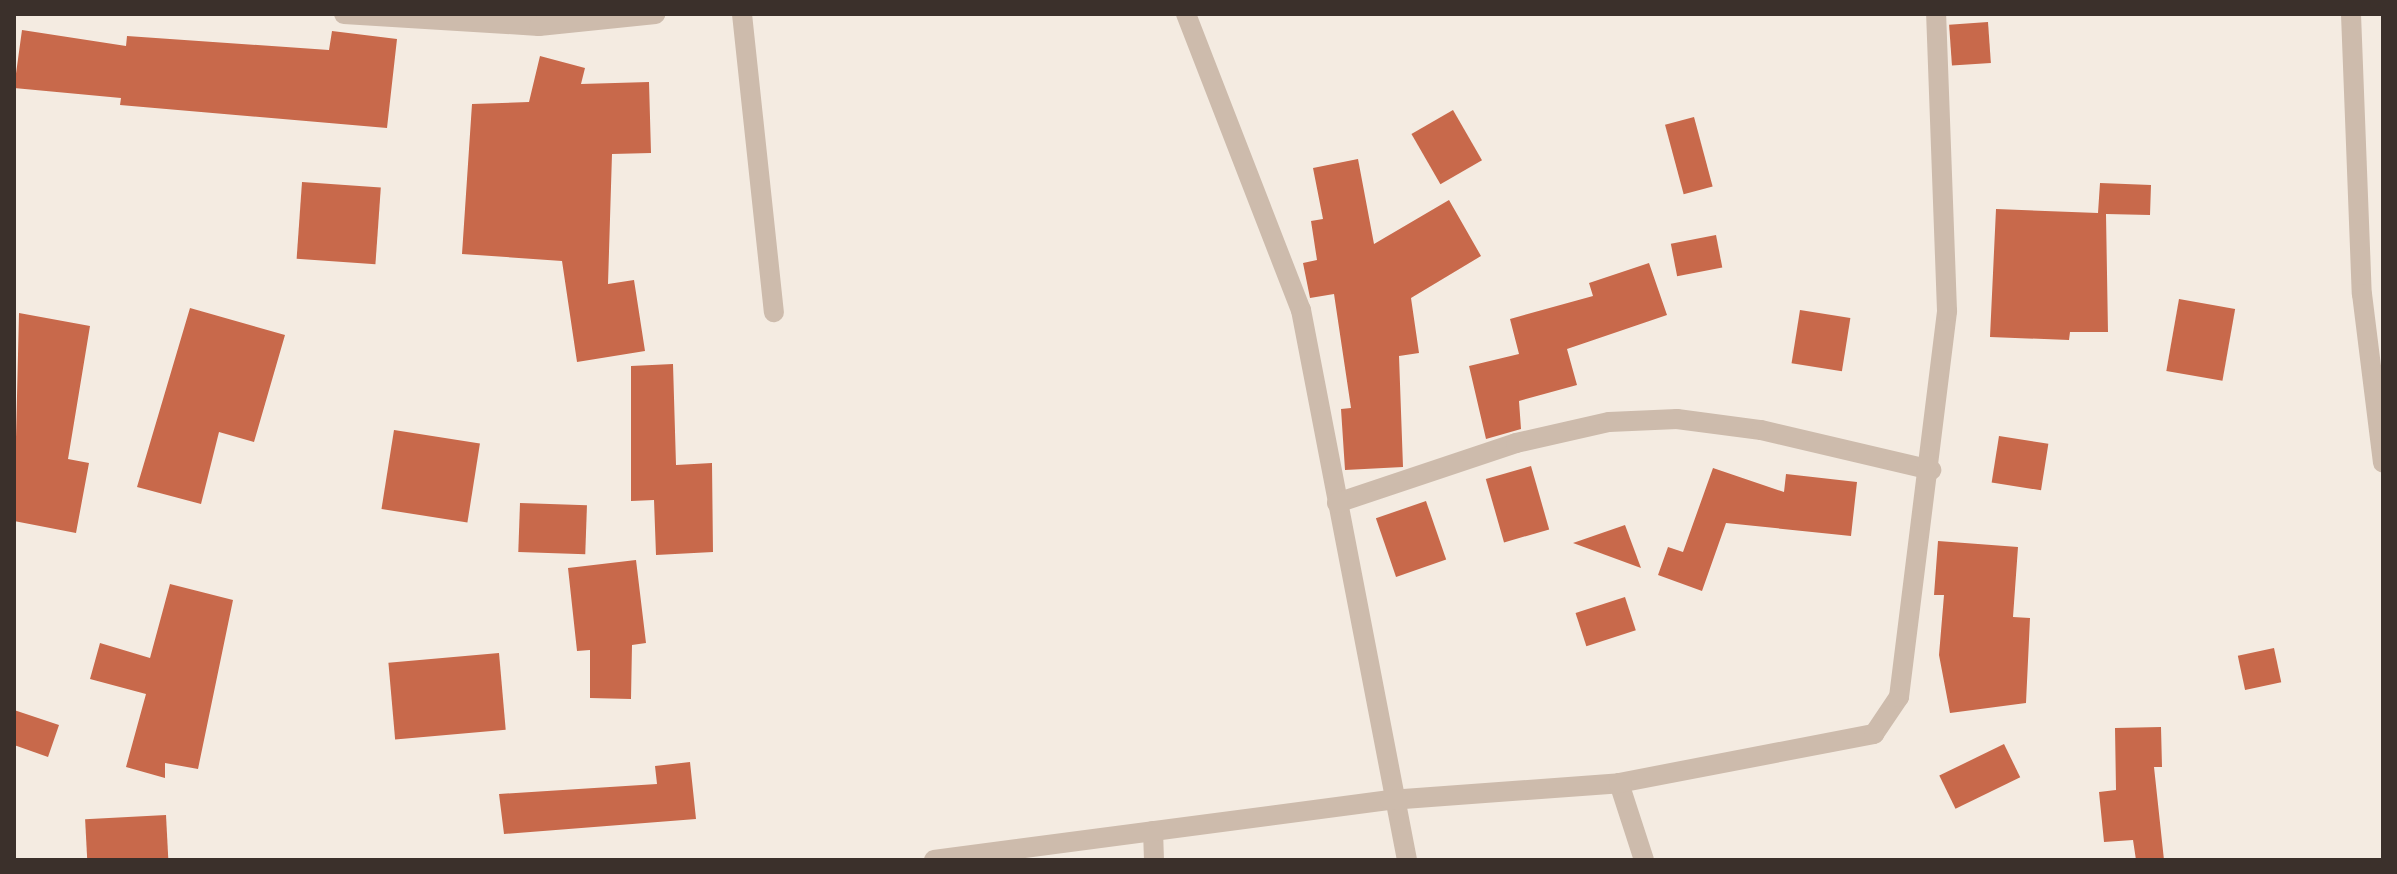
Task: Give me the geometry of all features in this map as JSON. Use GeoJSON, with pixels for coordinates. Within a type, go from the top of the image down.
{"type":"FeatureCollection","features":[{"type":"Feature","properties":{"kind":"street"},"geometry":{"type":"LineString","coordinates":[[344,14],[539,26],[655,14]]}},
{"type":"Feature","properties":{"kind":"street"},"geometry":{"type":"LineString","coordinates":[[742,14],[774,312]]}},
{"type":"Feature","properties":{"kind":"street"},"geometry":{"type":"LineString","coordinates":[[1186,14],[1301,310],[1390,800],[1407,860]]}},
{"type":"Feature","properties":{"kind":"street"},"geometry":{"type":"LineString","coordinates":[[934,860],[1390,800],[1619,783],[1851,742],[1891,718],[1931,470],[1947,311],[1936,14]]}},
{"type":"Feature","properties":{"kind":"street"},"geometry":{"type":"LineString","coordinates":[[2351,14],[2362,294],[2383,463]]}},
{"type":"Feature","properties":{"kind":"street"},"geometry":{"type":"LineString","coordinates":[[1337,503],[1516,443],[1609,422],[1677,419],[1761,430],[1931,470]]}},
{"type":"Feature","properties":{"kind":"street"},"geometry":{"type":"LineString","coordinates":[[1619,783],[1644,860]]}},
{"type":"Feature","properties":{"kind":"street"},"geometry":{"type":"LineString","coordinates":[[1153,831],[1154,860]]}},
{"type":"Feature","properties":{"kind":"building"},"geometry":{"type":"Polygon","coordinates":[[[1988,22],[1991,63],[1952,66],[1949,25],[1988,22]]]}},
{"type":"Feature","properties":{"kind":"building"},"geometry":{"type":"Polygon","coordinates":[[[22,30],[126,46],[127,36],[329,50],[332,31],[397,39],[387,128],[120,105],[121,98],[14,88],[22,30]]]}},
{"type":"Feature","properties":{"kind":"building"},"geometry":{"type":"Polygon","coordinates":[[[540,56],[585,68],[581,84],[649,82],[651,153],[612,154],[608,284],[634,280],[645,351],[577,362],[562,261],[462,254],[472,104],[529,102],[540,56]]]}},
{"type":"Feature","properties":{"kind":"building"},"geometry":{"type":"Polygon","coordinates":[[[1453,110],[1482,160],[1440,184],[1411,134],[1453,110]]]}},
{"type":"Feature","properties":{"kind":"building"},"geometry":{"type":"Polygon","coordinates":[[[1694,117],[1713,187],[1684,194],[1665,125],[1694,117]]]}},
{"type":"Feature","properties":{"kind":"building"},"geometry":{"type":"Polygon","coordinates":[[[1358,159],[1374,244],[1449,200],[1481,256],[1411,298],[1419,353],[1399,356],[1403,467],[1345,470],[1341,409],[1351,408],[1334,294],[1310,298],[1303,263],[1317,260],[1311,221],[1323,219],[1313,168],[1358,159]]]}},
{"type":"Feature","properties":{"kind":"building"},"geometry":{"type":"Polygon","coordinates":[[[302,182],[381,188],[375,264],[297,259],[302,182]]]}},
{"type":"Feature","properties":{"kind":"building"},"geometry":{"type":"Polygon","coordinates":[[[2100,183],[2151,185],[2150,215],[2106,214],[2108,332],[2070,332],[2069,340],[1990,337],[1996,209],[2098,213],[2100,183]]]}},
{"type":"Feature","properties":{"kind":"building"},"geometry":{"type":"Polygon","coordinates":[[[1716,235],[1722,267],[1677,276],[1671,244],[1716,235]]]}},
{"type":"Feature","properties":{"kind":"building"},"geometry":{"type":"Polygon","coordinates":[[[1649,263],[1667,315],[1567,349],[1577,385],[1519,401],[1521,429],[1486,439],[1469,366],[1519,354],[1510,319],[1593,296],[1589,283],[1649,263]]]}},
{"type":"Feature","properties":{"kind":"building"},"geometry":{"type":"Polygon","coordinates":[[[2179,299],[2235,309],[2222,381],[2166,371],[2179,299]]]}},
{"type":"Feature","properties":{"kind":"building"},"geometry":{"type":"Polygon","coordinates":[[[190,308],[285,335],[254,442],[219,432],[201,504],[137,487],[190,308]]]}},
{"type":"Feature","properties":{"kind":"building"},"geometry":{"type":"Polygon","coordinates":[[[1800,310],[1850,318],[1842,371],[1792,363],[1800,310]]]}},
{"type":"Feature","properties":{"kind":"building"},"geometry":{"type":"Polygon","coordinates":[[[19,313],[90,326],[68,459],[89,463],[76,533],[14,521],[19,313]]]}},
{"type":"Feature","properties":{"kind":"building"},"geometry":{"type":"Polygon","coordinates":[[[673,364],[676,465],[712,463],[713,552],[656,555],[654,500],[631,501],[631,366],[673,364]]]}},
{"type":"Feature","properties":{"kind":"building"},"geometry":{"type":"Polygon","coordinates":[[[394,430],[480,444],[467,523],[381,509],[394,430]]]}},
{"type":"Feature","properties":{"kind":"building"},"geometry":{"type":"Polygon","coordinates":[[[1999,436],[2048,444],[2041,490],[1992,482],[1999,436]]]}},
{"type":"Feature","properties":{"kind":"building"},"geometry":{"type":"Polygon","coordinates":[[[1531,466],[1549,529],[1504,542],[1486,479],[1531,466]]]}},
{"type":"Feature","properties":{"kind":"building"},"geometry":{"type":"Polygon","coordinates":[[[1713,468],[1784,492],[1786,474],[1857,482],[1851,536],[1726,523],[1702,591],[1658,575],[1668,547],[1683,552],[1713,468]]]}},
{"type":"Feature","properties":{"kind":"building"},"geometry":{"type":"Polygon","coordinates":[[[1426,501],[1446,560],[1396,577],[1376,518],[1426,501]]]}},
{"type":"Feature","properties":{"kind":"building"},"geometry":{"type":"Polygon","coordinates":[[[520,503],[587,505],[585,554],[518,552],[520,503]]]}},
{"type":"Feature","properties":{"kind":"building"},"geometry":{"type":"Polygon","coordinates":[[[1625,525],[1641,568],[1573,543],[1625,525]]]}},
{"type":"Feature","properties":{"kind":"building"},"geometry":{"type":"Polygon","coordinates":[[[1938,541],[2018,547],[2013,617],[2030,618],[2026,703],[1950,713],[1939,655],[1944,595],[1934,595],[1938,541]]]}},
{"type":"Feature","properties":{"kind":"building"},"geometry":{"type":"Polygon","coordinates":[[[636,560],[646,643],[632,645],[631,699],[590,698],[590,650],[577,651],[568,568],[636,560]]]}},
{"type":"Feature","properties":{"kind":"building"},"geometry":{"type":"Polygon","coordinates":[[[170,584],[233,600],[198,769],[165,763],[165,778],[126,767],[146,694],[90,679],[100,643],[150,658],[170,584]]]}},
{"type":"Feature","properties":{"kind":"building"},"geometry":{"type":"Polygon","coordinates":[[[1625,597],[1636,630],[1586,646],[1576,613],[1625,597]]]}},
{"type":"Feature","properties":{"kind":"building"},"geometry":{"type":"Polygon","coordinates":[[[2274,648],[2281,682],[2245,690],[2238,656],[2274,648]]]}},
{"type":"Feature","properties":{"kind":"building"},"geometry":{"type":"Polygon","coordinates":[[[499,653],[506,730],[395,739],[388,663],[499,653]]]}},
{"type":"Feature","properties":{"kind":"building"},"geometry":{"type":"Polygon","coordinates":[[[14,710],[59,725],[48,757],[14,745],[14,710]]]}},
{"type":"Feature","properties":{"kind":"building"},"geometry":{"type":"Polygon","coordinates":[[[2161,727],[2162,767],[2154,767],[2164,860],[2136,860],[2133,840],[2104,842],[2099,792],[2116,790],[2115,728],[2161,727]]]}},
{"type":"Feature","properties":{"kind":"building"},"geometry":{"type":"Polygon","coordinates":[[[2004,744],[2020,777],[1956,809],[1939,776],[2004,744]]]}},
{"type":"Feature","properties":{"kind":"building"},"geometry":{"type":"Polygon","coordinates":[[[690,762],[696,819],[504,834],[499,794],[657,784],[655,766],[690,762]]]}},
{"type":"Feature","properties":{"kind":"building"},"geometry":{"type":"Polygon","coordinates":[[[166,815],[168,860],[87,860],[85,819],[166,815]]]}}]}
